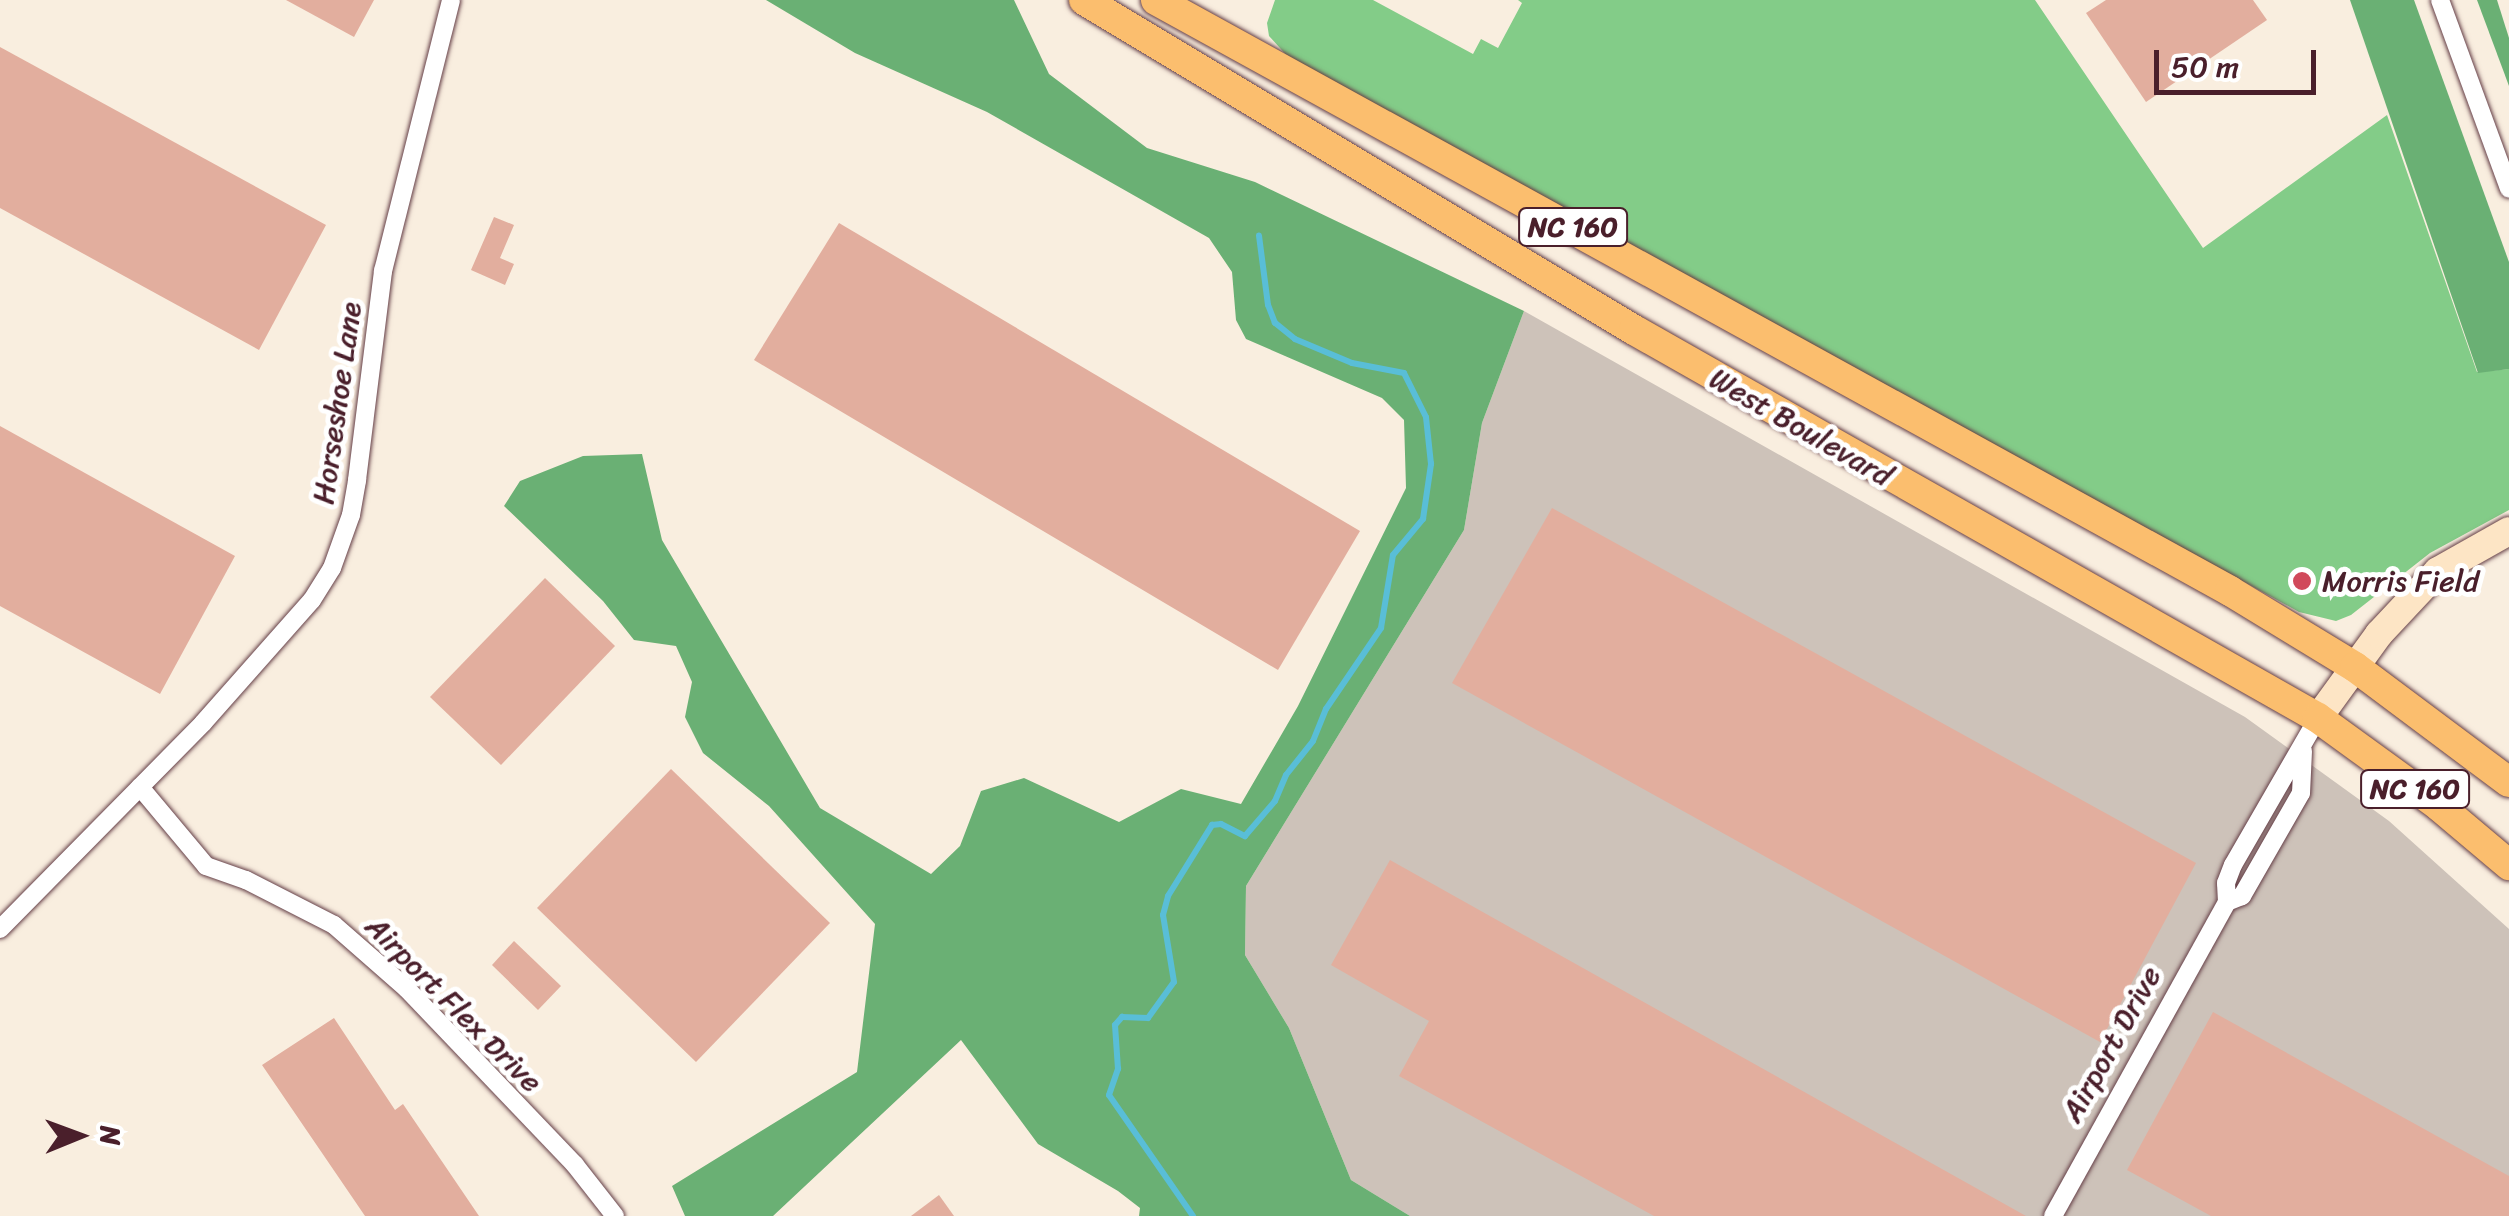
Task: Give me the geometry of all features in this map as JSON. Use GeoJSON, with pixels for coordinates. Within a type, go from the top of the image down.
{"type":"FeatureCollection","features":[{"type":"Feature","properties":{"kind":"main road","name":"West Boulevard"},"geometry":{"type":"LineString","coordinates":[[1084,0],[1618,321],[2318,718],[2439,806],[2509,865]]}},
{"type":"Feature","properties":{"kind":"main road","name":"NC 160"},"geometry":{"type":"LineString","coordinates":[[1156,0],[1989,455],[2355,666],[2509,782]]}},
{"type":"Feature","properties":{"kind":"street","name":"Horseshoe Lane"},"geometry":{"type":"LineString","coordinates":[[0,929],[140,787],[312,600],[340,549],[357,480],[383,271],[451,0]]}},
{"type":"Feature","properties":{"kind":"street"},"geometry":{"type":"LineString","coordinates":[[2440,0],[2509,189]]}},
{"type":"Feature","properties":{"kind":"street","name":"Airport Drive"},"geometry":{"type":"LineString","coordinates":[[2053,1216],[2226,902],[2226,883],[2233,865],[2279,781],[2302,752],[2318,718],[2397,611],[2438,571],[2509,531]]}},
{"type":"Feature","properties":{"kind":"street","name":"Airport Flex Drive"},"geometry":{"type":"LineString","coordinates":[[140,787],[206,866],[246,880],[334,925],[406,989],[574,1165],[615,1216]]}},
{"type":"Feature","properties":{"kind":"shaded area"},"geometry":{"type":"Polygon","coordinates":[[[1524,311],[2245,717],[2389,821],[2509,929],[2509,1216],[1410,1216],[1351,1180],[1289,1028],[1245,955],[1246,886],[1464,530],[1482,423],[1524,311]]]}},
{"type":"Feature","properties":{"kind":"green space"},"geometry":{"type":"Polygon","coordinates":[[[766,0],[1014,0],[1049,74],[1147,148],[1255,182],[1524,311],[1482,423],[1464,530],[1246,886],[1245,955],[1289,1028],[1351,1180],[1410,1216],[1139,1216],[1140,1208],[1118,1191],[1038,1144],[961,1040],[773,1216],[685,1216],[672,1186],[857,1072],[875,924],[769,806],[703,753],[685,717],[692,682],[676,646],[634,640],[603,601],[504,506],[520,481],[583,456],[642,454],[662,540],[820,808],[931,874],[960,846],[981,791],[1024,778],[1119,822],[1181,789],[1241,804],[1298,706],[1406,488],[1404,420],[1382,398],[1246,339],[1236,320],[1232,272],[1209,238],[987,112],[855,53],[766,0]]]}},
{"type":"Feature","properties":{"kind":"green space"},"geometry":{"type":"Polygon","coordinates":[[[1275,0],[1373,0],[1473,54],[1481,39],[1498,48],[1522,3],[1518,0],[2035,0],[2203,248],[2387,115],[2477,372],[2509,369],[2509,510],[2430,553],[2351,615],[2336,621],[2299,612],[1289,58],[1269,36],[1267,23],[1275,0]]]}},
{"type":"Feature","properties":{"kind":"green space"},"geometry":{"type":"Polygon","coordinates":[[[2350,0],[2414,0],[2509,262],[2509,369],[2478,373],[2350,0]]]}},
{"type":"Feature","properties":{"kind":"green space"},"geometry":{"type":"Polygon","coordinates":[[[2477,0],[2497,0],[2509,38],[2509,86],[2477,0]]]}},
{"type":"Feature","properties":{"kind":"building"},"geometry":{"type":"Polygon","coordinates":[[[286,0],[374,0],[354,37],[286,0]]]}},
{"type":"Feature","properties":{"kind":"building"},"geometry":{"type":"Polygon","coordinates":[[[2106,0],[2253,0],[2267,20],[2146,102],[2086,13],[2106,0]]]}},
{"type":"Feature","properties":{"kind":"building"},"geometry":{"type":"Polygon","coordinates":[[[0,47],[326,225],[259,350],[0,208],[0,47]]]}},
{"type":"Feature","properties":{"kind":"building"},"geometry":{"type":"Polygon","coordinates":[[[494,217],[514,225],[500,258],[514,264],[505,285],[471,270],[494,217]]]}},
{"type":"Feature","properties":{"kind":"building"},"geometry":{"type":"Polygon","coordinates":[[[839,223],[1360,531],[1278,670],[754,360],[839,223]]]}},
{"type":"Feature","properties":{"kind":"building"},"geometry":{"type":"Polygon","coordinates":[[[0,426],[235,556],[160,694],[0,606],[0,426]]]}},
{"type":"Feature","properties":{"kind":"building"},"geometry":{"type":"Polygon","coordinates":[[[1552,508],[2196,863],[2100,1042],[1452,683],[1552,508]]]}},
{"type":"Feature","properties":{"kind":"building"},"geometry":{"type":"Polygon","coordinates":[[[545,578],[615,646],[501,765],[430,697],[545,578]]]}},
{"type":"Feature","properties":{"kind":"building"},"geometry":{"type":"Polygon","coordinates":[[[671,769],[830,923],[696,1062],[537,908],[671,769]]]}},
{"type":"Feature","properties":{"kind":"building"},"geometry":{"type":"Polygon","coordinates":[[[1390,860],[2026,1216],[1654,1216],[1399,1076],[1429,1021],[1331,965],[1390,860]]]}},
{"type":"Feature","properties":{"kind":"building"},"geometry":{"type":"Polygon","coordinates":[[[514,941],[561,986],[538,1010],[492,965],[514,941]]]}},
{"type":"Feature","properties":{"kind":"building"},"geometry":{"type":"Polygon","coordinates":[[[2213,1012],[2509,1176],[2509,1216],[2211,1216],[2127,1170],[2213,1012]]]}},
{"type":"Feature","properties":{"kind":"building"},"geometry":{"type":"Polygon","coordinates":[[[334,1018],[395,1110],[403,1104],[479,1216],[365,1216],[262,1065],[334,1018]]]}},
{"type":"Feature","properties":{"kind":"building"},"geometry":{"type":"Polygon","coordinates":[[[939,1195],[954,1216],[911,1216],[939,1195]]]}},
{"type":"Feature","properties":{"kind":"waterway"},"geometry":{"type":"LineString","coordinates":[[1193,1216],[1109,1095],[1118,1069],[1115,1025],[1122,1017],[1148,1018],[1174,982],[1163,915],[1168,896],[1212,825],[1221,824],[1245,836],[1275,801],[1286,775],[1313,741],[1326,709],[1381,628],[1393,555],[1423,519],[1431,464],[1426,417],[1404,373],[1352,363],[1295,339],[1275,323],[1268,305],[1259,236]]}},
{"type":"Feature","properties":{"kind":"place","name":"Morris Field"},"geometry":{"type":"Point","coordinates":[2302,581]}}]}
